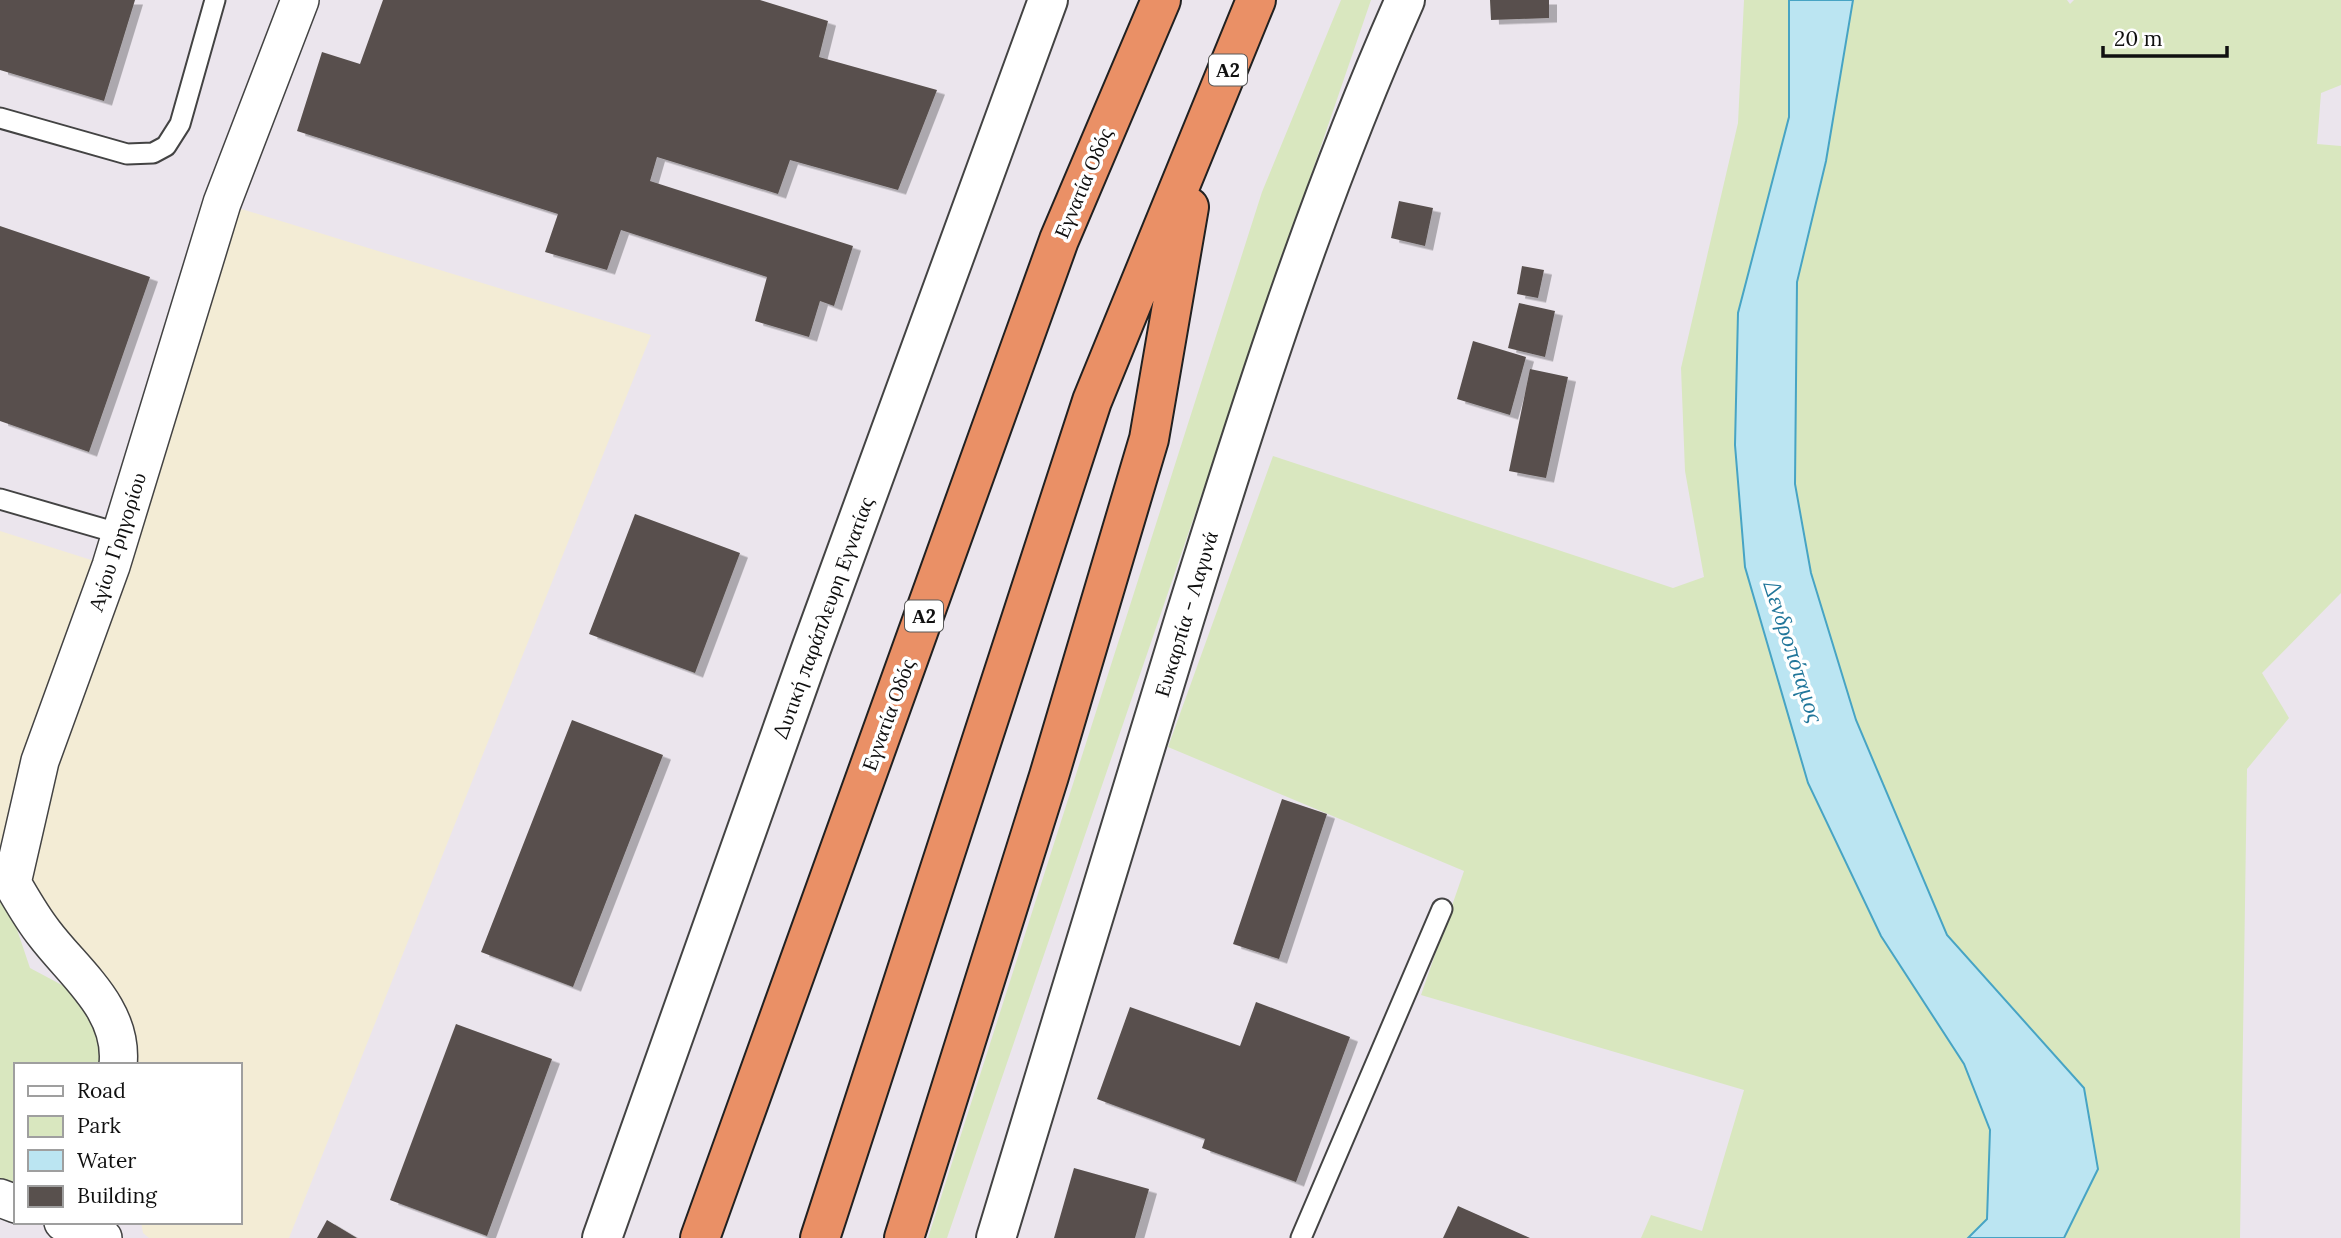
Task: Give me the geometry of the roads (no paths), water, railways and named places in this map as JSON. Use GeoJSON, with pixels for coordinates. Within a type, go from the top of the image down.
{"type":"FeatureCollection","features":[{"type":"Feature","properties":{"kind":"highway","name":"Εγνατία Οδός"},"geometry":{"type":"LineString","coordinates":[[700,1238],[1059,240],[1161,0]]}},
{"type":"Feature","properties":{"kind":"highway","name":"Α2"},"geometry":{"type":"LineString","coordinates":[[820,1238],[1092,401],[1256,0]]}},
{"type":"Feature","properties":{"kind":"highway"},"geometry":{"type":"LineString","coordinates":[[904,1238],[1049,776],[1149,439],[1200,139]]}},
{"type":"Feature","properties":{"kind":"street","name":"Αγίου Γρηγορίου"},"geometry":{"type":"LineString","coordinates":[[118,1063],[115,1029],[107,1009],[43,932],[12,883],[40,761],[121,534],[222,203],[300,0]]}},
{"type":"Feature","properties":{"kind":"street","name":"Δυτική παράπλευρη Εγνατίας"},"geometry":{"type":"LineString","coordinates":[[602,1238],[806,662],[1048,0]]}},
{"type":"Feature","properties":{"kind":"street","name":"Ευκαρπία - Λαγυνά"},"geometry":{"type":"LineString","coordinates":[[996,1238],[1233,463],[1334,168],[1405,0]]}},
{"type":"Feature","properties":{"kind":"street"},"geometry":{"type":"LineString","coordinates":[[71,1224],[101,1232]]}},
{"type":"Feature","properties":{"kind":"lane"},"geometry":{"type":"LineString","coordinates":[[0,118],[127,154],[153,153],[170,141],[180,124],[215,0]]}},
{"type":"Feature","properties":{"kind":"lane"},"geometry":{"type":"LineString","coordinates":[[0,499],[121,534]]}},
{"type":"Feature","properties":{"kind":"lane"},"geometry":{"type":"LineString","coordinates":[[1301,1238],[1442,909]]}},
{"type":"Feature","properties":{"kind":"water","name":"Δενδροπόταμος"},"geometry":{"type":"Polygon","coordinates":[[[1789,0],[1853,0],[1826,161],[1797,282],[1795,484],[1811,573],[1856,720],[1947,935],[2084,1088],[2098,1169],[2064,1238],[1968,1238],[1987,1219],[1990,1130],[1964,1064],[1881,936],[1808,783],[1745,567],[1735,445],[1738,313],[1789,117],[1789,0]]]}}]}
